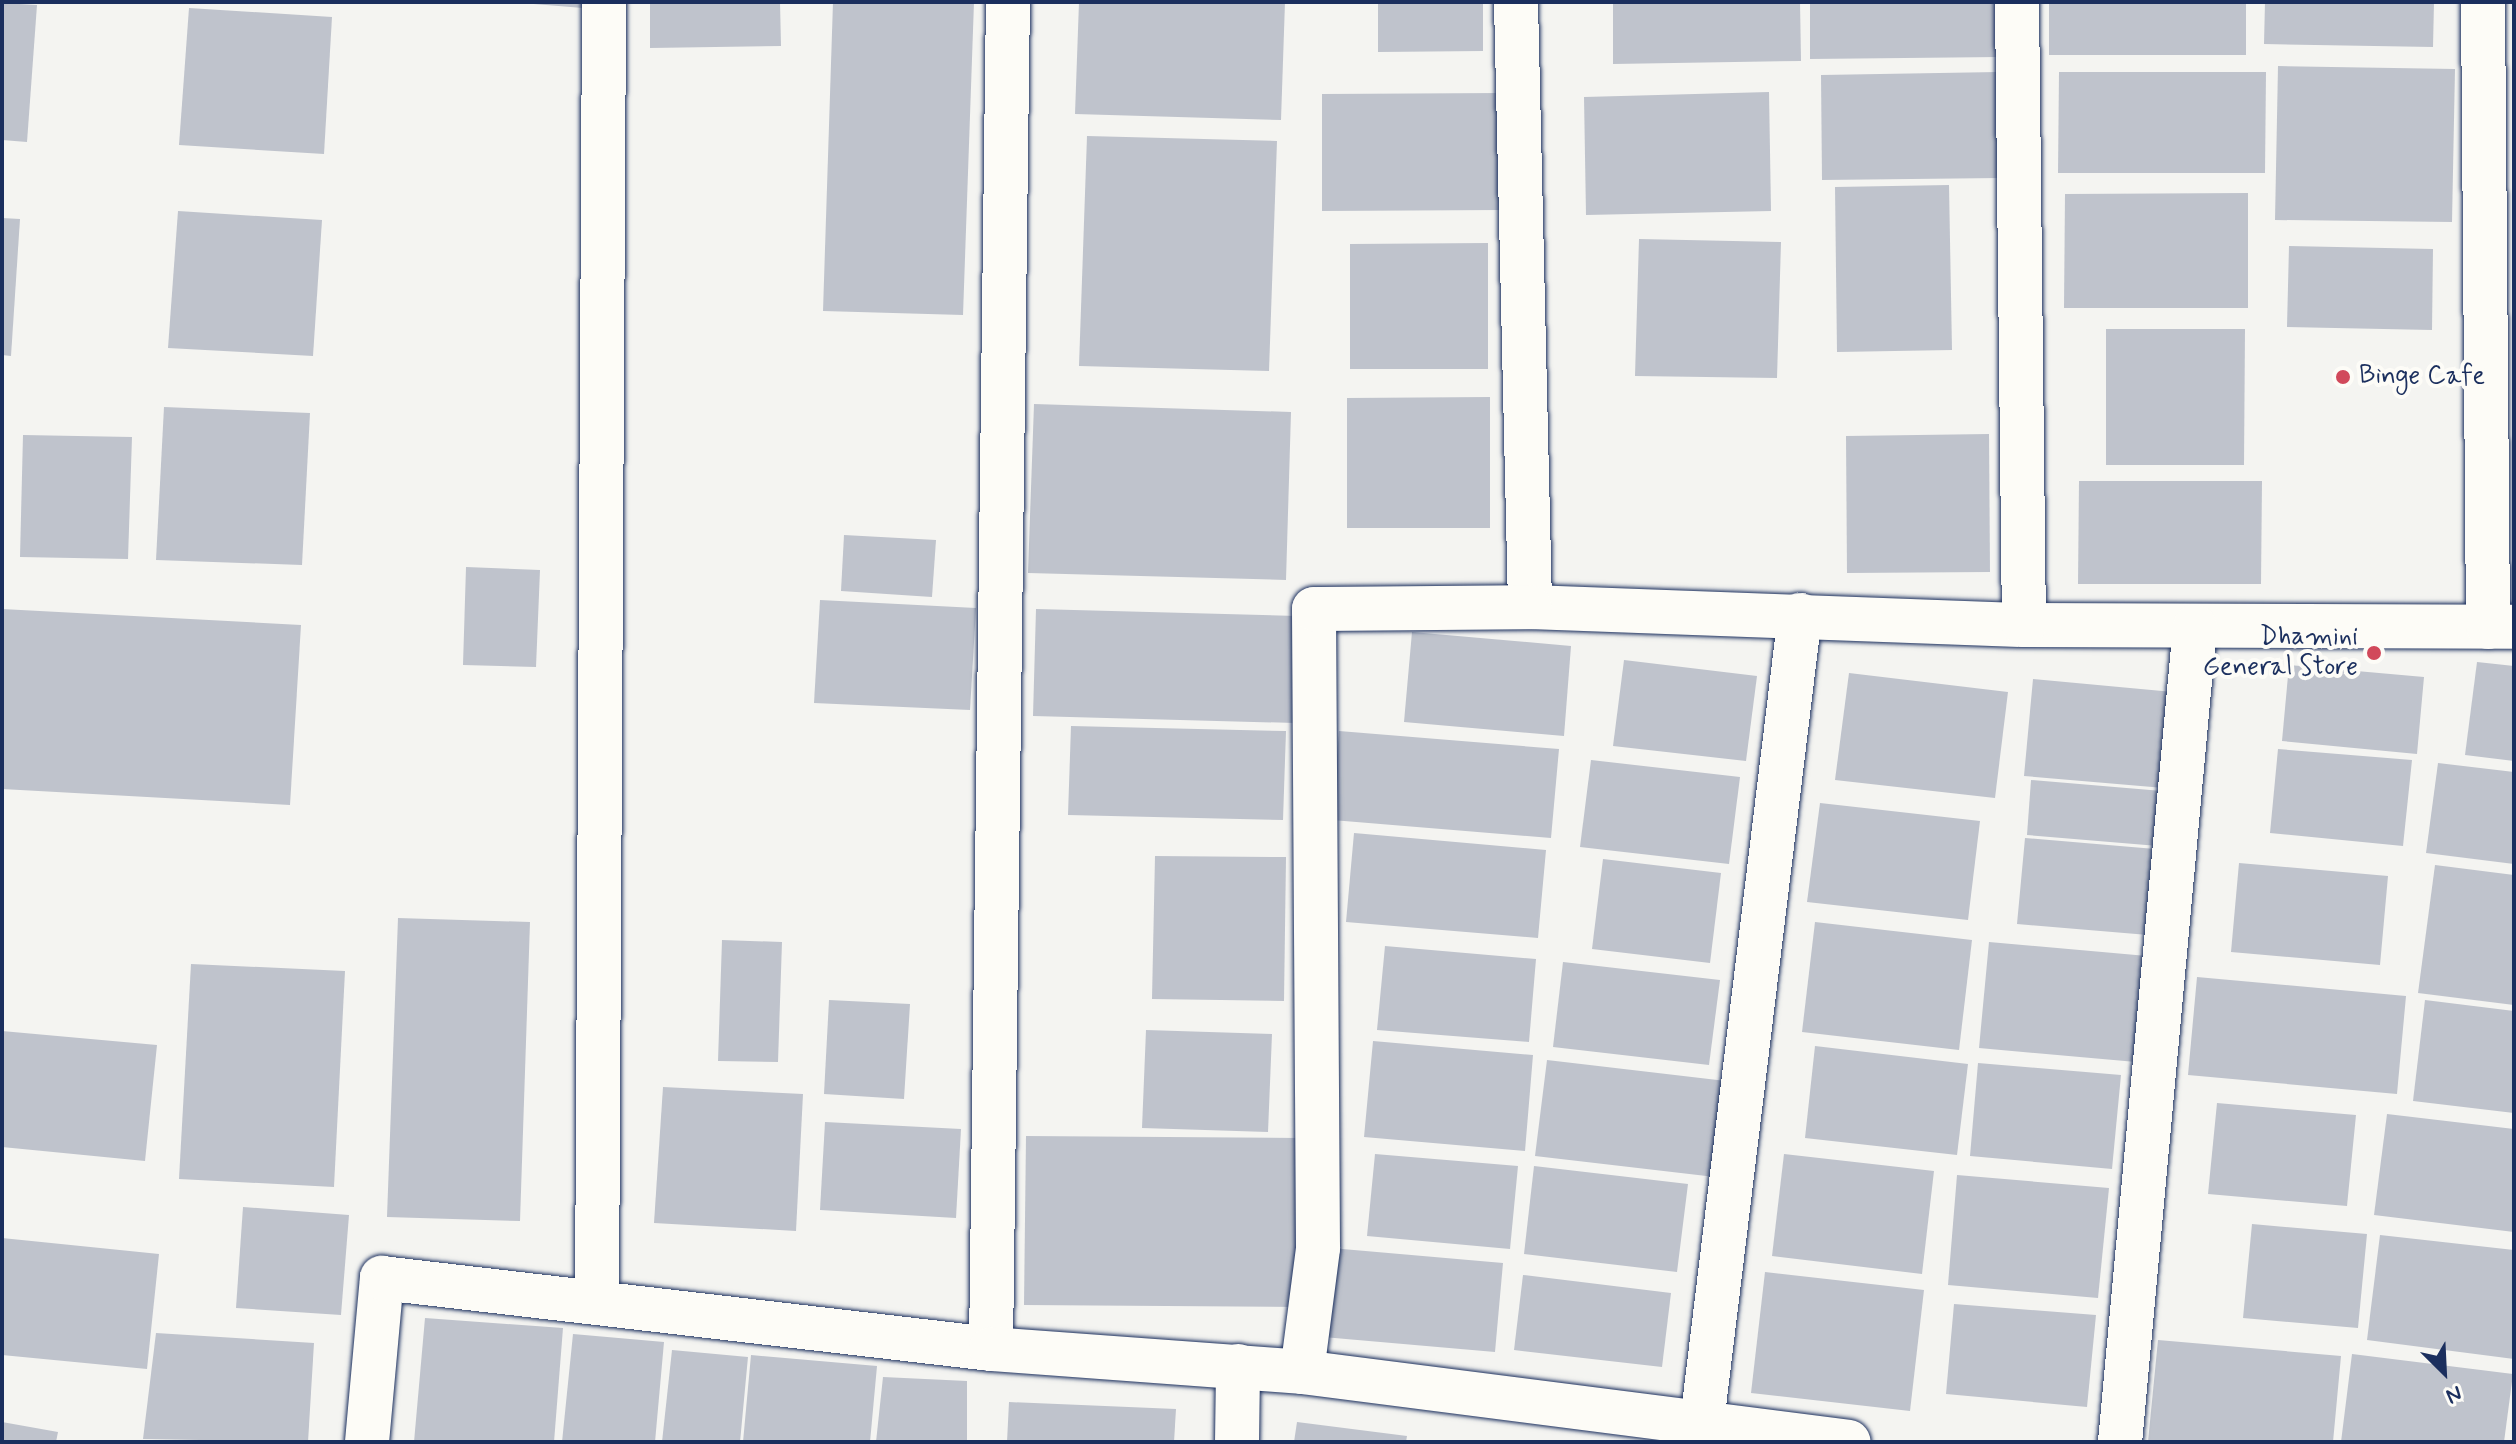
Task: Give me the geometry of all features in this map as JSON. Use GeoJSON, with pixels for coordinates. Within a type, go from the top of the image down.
{"type":"FeatureCollection","features":[{"type":"Feature","properties":{"kind":"street"},"geometry":{"type":"LineString","coordinates":[[597,1300],[604,2]]}},
{"type":"Feature","properties":{"kind":"street"},"geometry":{"type":"LineString","coordinates":[[991,1349],[1008,2]]}},
{"type":"Feature","properties":{"kind":"street"},"geometry":{"type":"LineString","coordinates":[[1516,2],[1530,607]]}},
{"type":"Feature","properties":{"kind":"street"},"geometry":{"type":"LineString","coordinates":[[2017,2],[2024,625]]}},
{"type":"Feature","properties":{"kind":"street"},"geometry":{"type":"LineString","coordinates":[[1302,1372],[1318,1248],[1314,609],[1530,607],[2024,625],[2501,627],[2483,2]]}},
{"type":"Feature","properties":{"kind":"street"},"geometry":{"type":"LineString","coordinates":[[1702,1422],[1800,615]]}},
{"type":"Feature","properties":{"kind":"street"},"geometry":{"type":"LineString","coordinates":[[2120,1442],[2195,626]]}},
{"type":"Feature","properties":{"kind":"street"},"geometry":{"type":"LineString","coordinates":[[367,1442],[382,1278],[597,1300],[991,1349],[1302,1372],[1849,1442]]}},
{"type":"Feature","properties":{"kind":"street"},"geometry":{"type":"LineString","coordinates":[[1237,1442],[1238,1366]]}},
{"type":"Feature","properties":{"kind":"building"},"geometry":{"type":"Polygon","coordinates":[[[509,2],[583,2],[583,8],[509,2]]]}},
{"type":"Feature","properties":{"kind":"building"},"geometry":{"type":"Polygon","coordinates":[[[650,2],[780,2],[781,46],[650,48],[650,2]]]}},
{"type":"Feature","properties":{"kind":"building"},"geometry":{"type":"Polygon","coordinates":[[[833,2],[974,2],[963,315],[823,311],[833,2]]]}},
{"type":"Feature","properties":{"kind":"building"},"geometry":{"type":"Polygon","coordinates":[[[1079,2],[1285,2],[1281,120],[1075,114],[1079,2]]]}},
{"type":"Feature","properties":{"kind":"building"},"geometry":{"type":"Polygon","coordinates":[[[1378,2],[1483,2],[1483,51],[1378,52],[1378,2]]]}},
{"type":"Feature","properties":{"kind":"building"},"geometry":{"type":"Polygon","coordinates":[[[1613,2],[1800,2],[1801,61],[1613,64],[1613,2]]]}},
{"type":"Feature","properties":{"kind":"building"},"geometry":{"type":"Polygon","coordinates":[[[1810,2],[1999,2],[1999,57],[1810,59],[1810,2]]]}},
{"type":"Feature","properties":{"kind":"building"},"geometry":{"type":"Polygon","coordinates":[[[2049,2],[2246,2],[2246,55],[2049,55],[2049,2]]]}},
{"type":"Feature","properties":{"kind":"building"},"geometry":{"type":"Polygon","coordinates":[[[2265,2],[2434,2],[2433,47],[2264,44],[2265,2]]]}},
{"type":"Feature","properties":{"kind":"building"},"geometry":{"type":"Polygon","coordinates":[[[2,3],[37,5],[27,142],[2,140],[2,3]]]}},
{"type":"Feature","properties":{"kind":"building"},"geometry":{"type":"Polygon","coordinates":[[[189,8],[332,17],[324,154],[179,145],[189,8]]]}},
{"type":"Feature","properties":{"kind":"building"},"geometry":{"type":"Polygon","coordinates":[[[2278,66],[2455,69],[2452,222],[2275,220],[2278,66]]]}},
{"type":"Feature","properties":{"kind":"building"},"geometry":{"type":"Polygon","coordinates":[[[1998,72],[2000,178],[1822,180],[1821,75],[1998,72]]]}},
{"type":"Feature","properties":{"kind":"building"},"geometry":{"type":"Polygon","coordinates":[[[2059,72],[2266,72],[2265,173],[2058,173],[2059,72]]]}},
{"type":"Feature","properties":{"kind":"building"},"geometry":{"type":"Polygon","coordinates":[[[1769,92],[1771,211],[1586,215],[1584,97],[1769,92]]]}},
{"type":"Feature","properties":{"kind":"building"},"geometry":{"type":"Polygon","coordinates":[[[1502,93],[1501,210],[1322,211],[1322,94],[1502,93]]]}},
{"type":"Feature","properties":{"kind":"building"},"geometry":{"type":"Polygon","coordinates":[[[1087,136],[1277,141],[1269,371],[1079,366],[1087,136]]]}},
{"type":"Feature","properties":{"kind":"building"},"geometry":{"type":"Polygon","coordinates":[[[1949,185],[1952,350],[1837,352],[1835,187],[1949,185]]]}},
{"type":"Feature","properties":{"kind":"building"},"geometry":{"type":"Polygon","coordinates":[[[2248,193],[2248,308],[2064,308],[2065,194],[2248,193]]]}},
{"type":"Feature","properties":{"kind":"building"},"geometry":{"type":"Polygon","coordinates":[[[178,211],[322,220],[313,356],[168,348],[178,211]]]}},
{"type":"Feature","properties":{"kind":"building"},"geometry":{"type":"Polygon","coordinates":[[[2,218],[20,219],[11,356],[2,355],[2,218]]]}},
{"type":"Feature","properties":{"kind":"building"},"geometry":{"type":"Polygon","coordinates":[[[1639,239],[1781,242],[1777,378],[1635,376],[1639,239]]]}},
{"type":"Feature","properties":{"kind":"building"},"geometry":{"type":"Polygon","coordinates":[[[1488,243],[1488,369],[1350,369],[1350,244],[1488,243]]]}},
{"type":"Feature","properties":{"kind":"building"},"geometry":{"type":"Polygon","coordinates":[[[2289,246],[2433,249],[2432,330],[2287,327],[2289,246]]]}},
{"type":"Feature","properties":{"kind":"building"},"geometry":{"type":"Polygon","coordinates":[[[2106,329],[2245,329],[2244,465],[2106,465],[2106,329]]]}},
{"type":"Feature","properties":{"kind":"building"},"geometry":{"type":"Polygon","coordinates":[[[1490,397],[1490,528],[1347,528],[1347,398],[1490,397]]]}},
{"type":"Feature","properties":{"kind":"building"},"geometry":{"type":"Polygon","coordinates":[[[1034,404],[1291,412],[1286,580],[1028,573],[1034,404]]]}},
{"type":"Feature","properties":{"kind":"building"},"geometry":{"type":"Polygon","coordinates":[[[164,407],[310,413],[302,565],[156,560],[164,407]]]}},
{"type":"Feature","properties":{"kind":"building"},"geometry":{"type":"Polygon","coordinates":[[[1989,434],[1990,572],[1847,573],[1846,436],[1989,434]]]}},
{"type":"Feature","properties":{"kind":"building"},"geometry":{"type":"Polygon","coordinates":[[[23,435],[132,437],[128,559],[20,557],[23,435]]]}},
{"type":"Feature","properties":{"kind":"building"},"geometry":{"type":"Polygon","coordinates":[[[2079,481],[2262,481],[2261,584],[2078,584],[2079,481]]]}},
{"type":"Feature","properties":{"kind":"building"},"geometry":{"type":"Polygon","coordinates":[[[844,535],[936,540],[932,597],[841,591],[844,535]]]}},
{"type":"Feature","properties":{"kind":"building"},"geometry":{"type":"Polygon","coordinates":[[[466,567],[540,570],[536,667],[463,665],[466,567]]]}},
{"type":"Feature","properties":{"kind":"building"},"geometry":{"type":"Polygon","coordinates":[[[820,600],[976,608],[970,710],[814,703],[820,600]]]}},
{"type":"Feature","properties":{"kind":"building"},"geometry":{"type":"Polygon","coordinates":[[[2,609],[301,625],[290,805],[2,789],[2,609]]]}},
{"type":"Feature","properties":{"kind":"building"},"geometry":{"type":"Polygon","coordinates":[[[1036,609],[1297,616],[1295,723],[1033,716],[1036,609]]]}},
{"type":"Feature","properties":{"kind":"building"},"geometry":{"type":"Polygon","coordinates":[[[1412,632],[1571,646],[1564,736],[1404,722],[1412,632]]]}},
{"type":"Feature","properties":{"kind":"building"},"geometry":{"type":"Polygon","coordinates":[[[1624,660],[1757,676],[1746,761],[1613,746],[1624,660]]]}},
{"type":"Feature","properties":{"kind":"building"},"geometry":{"type":"Polygon","coordinates":[[[2477,662],[2514,666],[2514,761],[2465,755],[2477,662]]]}},
{"type":"Feature","properties":{"kind":"building"},"geometry":{"type":"Polygon","coordinates":[[[2289,665],[2424,677],[2417,754],[2282,741],[2289,665]]]}},
{"type":"Feature","properties":{"kind":"building"},"geometry":{"type":"Polygon","coordinates":[[[1849,673],[2008,692],[1995,798],[1835,780],[1849,673]]]}},
{"type":"Feature","properties":{"kind":"building"},"geometry":{"type":"Polygon","coordinates":[[[2033,679],[2173,692],[2164,788],[2024,776],[2033,679]]]}},
{"type":"Feature","properties":{"kind":"building"},"geometry":{"type":"Polygon","coordinates":[[[1071,726],[1286,731],[1283,820],[1068,815],[1071,726]]]}},
{"type":"Feature","properties":{"kind":"building"},"geometry":{"type":"Polygon","coordinates":[[[1339,731],[1559,749],[1551,838],[1332,820],[1339,731]]]}},
{"type":"Feature","properties":{"kind":"building"},"geometry":{"type":"Polygon","coordinates":[[[2278,749],[2412,760],[2403,846],[2270,833],[2278,749]]]}},
{"type":"Feature","properties":{"kind":"building"},"geometry":{"type":"Polygon","coordinates":[[[1591,760],[1740,777],[1729,864],[1580,847],[1591,760]]]}},
{"type":"Feature","properties":{"kind":"building"},"geometry":{"type":"Polygon","coordinates":[[[2438,763],[2514,772],[2514,864],[2426,853],[2438,763]]]}},
{"type":"Feature","properties":{"kind":"building"},"geometry":{"type":"Polygon","coordinates":[[[2031,780],[2162,791],[2158,846],[2027,835],[2031,780]]]}},
{"type":"Feature","properties":{"kind":"building"},"geometry":{"type":"Polygon","coordinates":[[[1820,803],[1980,821],[1968,920],[1807,902],[1820,803]]]}},
{"type":"Feature","properties":{"kind":"building"},"geometry":{"type":"Polygon","coordinates":[[[1354,833],[1546,850],[1538,938],[1346,922],[1354,833]]]}},
{"type":"Feature","properties":{"kind":"building"},"geometry":{"type":"Polygon","coordinates":[[[2025,838],[2155,849],[2148,935],[2017,924],[2025,838]]]}},
{"type":"Feature","properties":{"kind":"building"},"geometry":{"type":"Polygon","coordinates":[[[1155,856],[1286,857],[1284,1001],[1152,999],[1155,856]]]}},
{"type":"Feature","properties":{"kind":"building"},"geometry":{"type":"Polygon","coordinates":[[[1603,859],[1721,873],[1710,963],[1592,949],[1603,859]]]}},
{"type":"Feature","properties":{"kind":"building"},"geometry":{"type":"Polygon","coordinates":[[[2239,863],[2388,876],[2380,965],[2231,952],[2239,863]]]}},
{"type":"Feature","properties":{"kind":"building"},"geometry":{"type":"Polygon","coordinates":[[[2435,865],[2514,875],[2514,1005],[2418,993],[2435,865]]]}},
{"type":"Feature","properties":{"kind":"building"},"geometry":{"type":"Polygon","coordinates":[[[398,918],[530,922],[520,1221],[387,1217],[398,918]]]}},
{"type":"Feature","properties":{"kind":"building"},"geometry":{"type":"Polygon","coordinates":[[[1815,922],[1972,940],[1959,1050],[1802,1032],[1815,922]]]}},
{"type":"Feature","properties":{"kind":"building"},"geometry":{"type":"Polygon","coordinates":[[[722,940],[782,942],[778,1062],[718,1061],[722,940]]]}},
{"type":"Feature","properties":{"kind":"building"},"geometry":{"type":"Polygon","coordinates":[[[1989,942],[2147,956],[2136,1062],[1979,1048],[1989,942]]]}},
{"type":"Feature","properties":{"kind":"building"},"geometry":{"type":"Polygon","coordinates":[[[1385,946],[1536,959],[1529,1042],[1377,1030],[1385,946]]]}},
{"type":"Feature","properties":{"kind":"building"},"geometry":{"type":"Polygon","coordinates":[[[1563,962],[1720,980],[1709,1065],[1553,1047],[1563,962]]]}},
{"type":"Feature","properties":{"kind":"building"},"geometry":{"type":"Polygon","coordinates":[[[191,964],[345,971],[334,1187],[179,1179],[191,964]]]}},
{"type":"Feature","properties":{"kind":"building"},"geometry":{"type":"Polygon","coordinates":[[[2197,977],[2406,996],[2397,1094],[2188,1075],[2197,977]]]}},
{"type":"Feature","properties":{"kind":"building"},"geometry":{"type":"Polygon","coordinates":[[[829,1000],[910,1004],[904,1099],[824,1094],[829,1000]]]}},
{"type":"Feature","properties":{"kind":"building"},"geometry":{"type":"Polygon","coordinates":[[[2425,1000],[2514,1011],[2514,1113],[2413,1101],[2425,1000]]]}},
{"type":"Feature","properties":{"kind":"building"},"geometry":{"type":"Polygon","coordinates":[[[1146,1030],[1272,1034],[1268,1132],[1142,1128],[1146,1030]]]}},
{"type":"Feature","properties":{"kind":"building"},"geometry":{"type":"Polygon","coordinates":[[[2,1031],[157,1045],[145,1161],[2,1147],[2,1031]]]}},
{"type":"Feature","properties":{"kind":"building"},"geometry":{"type":"Polygon","coordinates":[[[1373,1041],[1533,1055],[1525,1151],[1364,1137],[1373,1041]]]}},
{"type":"Feature","properties":{"kind":"building"},"geometry":{"type":"Polygon","coordinates":[[[1815,1046],[1968,1064],[1957,1155],[1805,1138],[1815,1046]]]}},
{"type":"Feature","properties":{"kind":"building"},"geometry":{"type":"Polygon","coordinates":[[[1547,1060],[1726,1081],[1715,1177],[1535,1156],[1547,1060]]]}},
{"type":"Feature","properties":{"kind":"building"},"geometry":{"type":"Polygon","coordinates":[[[1978,1063],[2121,1075],[2112,1169],[1970,1156],[1978,1063]]]}},
{"type":"Feature","properties":{"kind":"building"},"geometry":{"type":"Polygon","coordinates":[[[663,1087],[803,1094],[796,1231],[654,1223],[663,1087]]]}},
{"type":"Feature","properties":{"kind":"building"},"geometry":{"type":"Polygon","coordinates":[[[2217,1103],[2356,1115],[2347,1206],[2208,1194],[2217,1103]]]}},
{"type":"Feature","properties":{"kind":"building"},"geometry":{"type":"Polygon","coordinates":[[[2387,1114],[2514,1129],[2514,1232],[2374,1215],[2387,1114]]]}},
{"type":"Feature","properties":{"kind":"building"},"geometry":{"type":"Polygon","coordinates":[[[825,1122],[961,1129],[956,1218],[820,1210],[825,1122]]]}},
{"type":"Feature","properties":{"kind":"building"},"geometry":{"type":"Polygon","coordinates":[[[1026,1136],[1301,1138],[1299,1307],[1024,1305],[1026,1136]]]}},
{"type":"Feature","properties":{"kind":"building"},"geometry":{"type":"Polygon","coordinates":[[[1375,1154],[1518,1166],[1510,1249],[1367,1236],[1375,1154]]]}},
{"type":"Feature","properties":{"kind":"building"},"geometry":{"type":"Polygon","coordinates":[[[1784,1154],[1934,1171],[1922,1274],[1772,1256],[1784,1154]]]}},
{"type":"Feature","properties":{"kind":"building"},"geometry":{"type":"Polygon","coordinates":[[[1534,1166],[1688,1184],[1677,1272],[1524,1254],[1534,1166]]]}},
{"type":"Feature","properties":{"kind":"building"},"geometry":{"type":"Polygon","coordinates":[[[1957,1175],[2109,1188],[2098,1298],[1948,1285],[1957,1175]]]}},
{"type":"Feature","properties":{"kind":"building"},"geometry":{"type":"Polygon","coordinates":[[[243,1207],[349,1215],[341,1315],[236,1308],[243,1207]]]}},
{"type":"Feature","properties":{"kind":"building"},"geometry":{"type":"Polygon","coordinates":[[[2252,1224],[2367,1234],[2358,1328],[2243,1318],[2252,1224]]]}},
{"type":"Feature","properties":{"kind":"building"},"geometry":{"type":"Polygon","coordinates":[[[2380,1235],[2514,1250],[2514,1359],[2367,1340],[2380,1235]]]}},
{"type":"Feature","properties":{"kind":"building"},"geometry":{"type":"Polygon","coordinates":[[[2,1238],[159,1254],[147,1369],[2,1355],[2,1238]]]}},
{"type":"Feature","properties":{"kind":"building"},"geometry":{"type":"Polygon","coordinates":[[[1331,1248],[1503,1263],[1495,1352],[1323,1337],[1331,1248]]]}},
{"type":"Feature","properties":{"kind":"building"},"geometry":{"type":"Polygon","coordinates":[[[1765,1272],[1924,1290],[1910,1411],[1751,1393],[1765,1272]]]}},
{"type":"Feature","properties":{"kind":"building"},"geometry":{"type":"Polygon","coordinates":[[[1523,1275],[1671,1293],[1662,1367],[1514,1350],[1523,1275]]]}},
{"type":"Feature","properties":{"kind":"building"},"geometry":{"type":"Polygon","coordinates":[[[1954,1304],[2096,1315],[2087,1407],[1946,1394],[1954,1304]]]}},
{"type":"Feature","properties":{"kind":"building"},"geometry":{"type":"Polygon","coordinates":[[[425,1318],[563,1328],[554,1442],[414,1442],[425,1318]]]}},
{"type":"Feature","properties":{"kind":"building"},"geometry":{"type":"Polygon","coordinates":[[[156,1333],[314,1343],[308,1442],[143,1439],[156,1333]]]}},
{"type":"Feature","properties":{"kind":"building"},"geometry":{"type":"Polygon","coordinates":[[[573,1334],[664,1342],[655,1442],[562,1442],[573,1334]]]}},
{"type":"Feature","properties":{"kind":"building"},"geometry":{"type":"Polygon","coordinates":[[[2158,1340],[2341,1356],[2333,1442],[2148,1442],[2158,1340]]]}},
{"type":"Feature","properties":{"kind":"building"},"geometry":{"type":"Polygon","coordinates":[[[672,1350],[748,1357],[740,1442],[662,1442],[672,1350]]]}},
{"type":"Feature","properties":{"kind":"building"},"geometry":{"type":"Polygon","coordinates":[[[2352,1354],[2513,1374],[2504,1442],[2341,1442],[2352,1354]]]}},
{"type":"Feature","properties":{"kind":"building"},"geometry":{"type":"Polygon","coordinates":[[[751,1355],[877,1366],[870,1442],[743,1442],[751,1355]]]}},
{"type":"Feature","properties":{"kind":"building"},"geometry":{"type":"Polygon","coordinates":[[[883,1377],[967,1381],[967,1442],[876,1442],[883,1377]]]}},
{"type":"Feature","properties":{"kind":"building"},"geometry":{"type":"Polygon","coordinates":[[[1009,1402],[1176,1409],[1174,1442],[1007,1442],[1009,1402]]]}},
{"type":"Feature","properties":{"kind":"building"},"geometry":{"type":"Polygon","coordinates":[[[2,1422],[58,1432],[56,1442],[2,1442],[2,1422]]]}},
{"type":"Feature","properties":{"kind":"building"},"geometry":{"type":"Polygon","coordinates":[[[1297,1422],[1407,1436],[1406,1442],[1294,1442],[1297,1422]]]}},
{"type":"Feature","properties":{"kind":"place","name":"Binge Cafe"},"geometry":{"type":"Point","coordinates":[2343,377]}},
{"type":"Feature","properties":{"kind":"place","name":"Dhamini General Store"},"geometry":{"type":"Point","coordinates":[2374,653]}}]}
